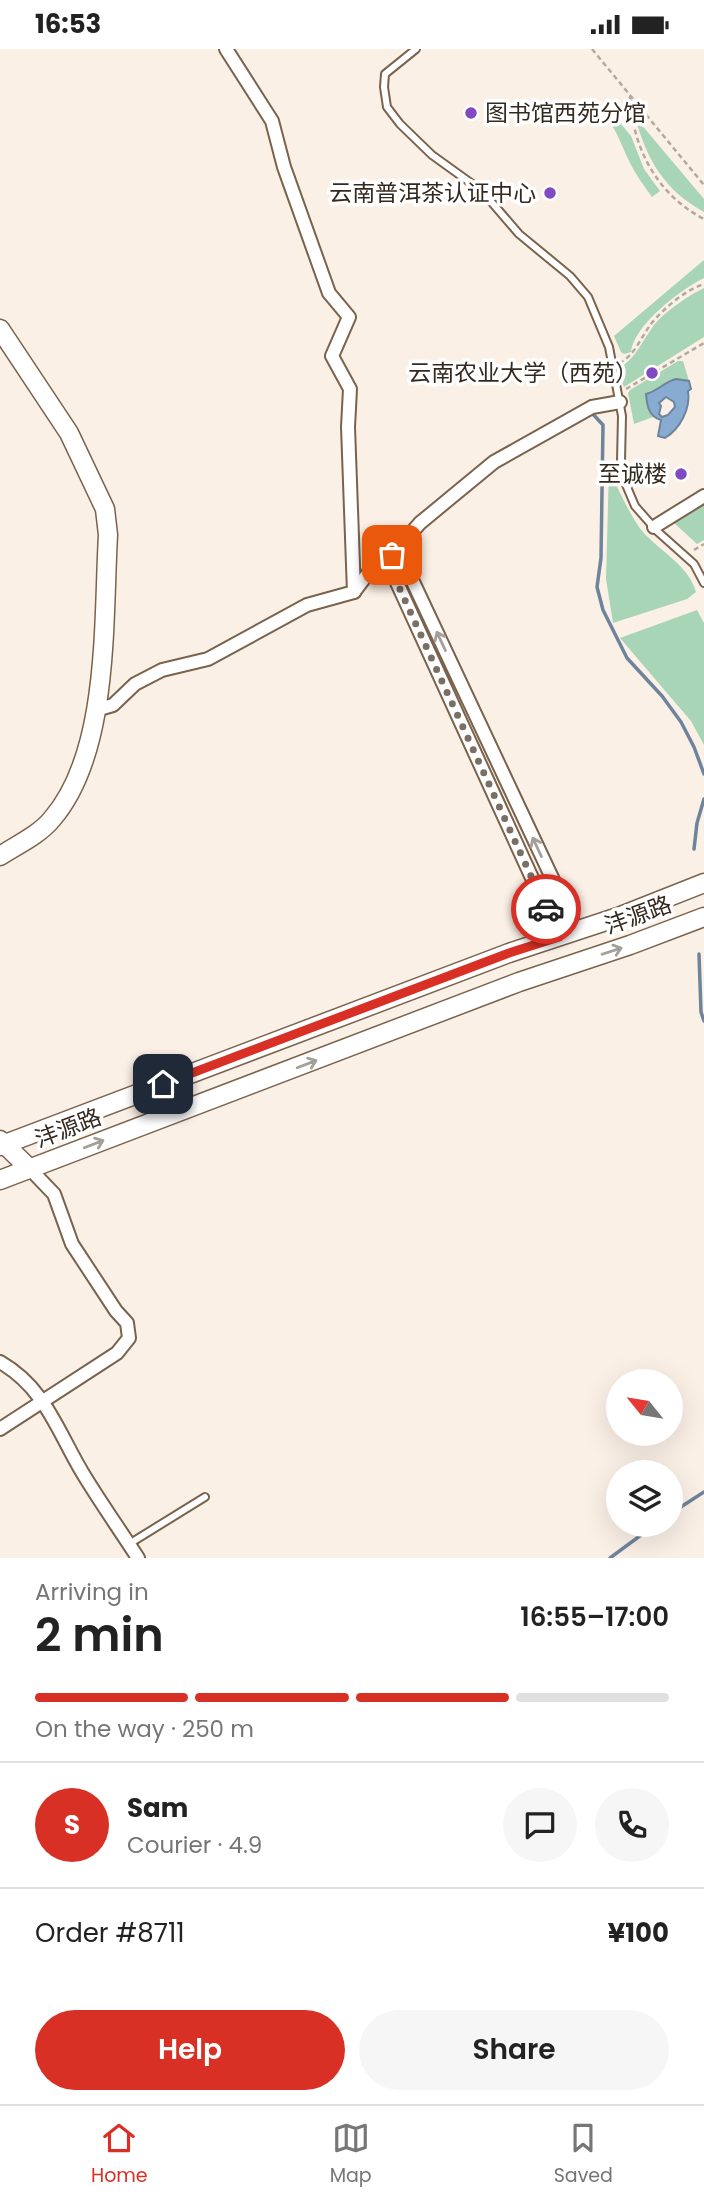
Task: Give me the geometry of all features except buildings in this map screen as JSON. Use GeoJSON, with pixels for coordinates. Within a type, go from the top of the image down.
{"type":"FeatureCollection","features":[{"type":"Feature","properties":{"kind":"main road"},"geometry":{"type":"LineString","coordinates":[[0,329],[69,433],[105,509],[108,535],[99,694],[83,763],[66,799],[52,820],[0,856]]}},
{"type":"Feature","properties":{"kind":"main road","name":"沣源路"},"geometry":{"type":"LineString","coordinates":[[2,1143],[704,883]]}},
{"type":"Feature","properties":{"kind":"main road","name":"沣源路"},"geometry":{"type":"LineString","coordinates":[[0,1180],[519,982],[704,916]]}},
{"type":"Feature","properties":{"kind":"main road"},"geometry":{"type":"LineString","coordinates":[[568,934],[561,940],[560,953],[566,960],[578,963]]}},
{"type":"Feature","properties":{"kind":"main road"},"geometry":{"type":"LineString","coordinates":[[509,953],[518,954],[527,963],[526,976],[519,982]]}},
{"type":"Feature","properties":{"kind":"main road"},"geometry":{"type":"LineString","coordinates":[[2,1143],[30,1169]]}},
{"type":"Feature","properties":{"kind":"street"},"geometry":{"type":"LineString","coordinates":[[226,49],[272,121],[285,167],[330,292],[349,317],[332,356],[350,389],[348,427],[354,592]]}},
{"type":"Feature","properties":{"kind":"street"},"geometry":{"type":"LineString","coordinates":[[96,710],[113,705],[135,684],[162,670],[208,660],[307,605],[354,592],[369,572],[392,555],[420,523],[494,462],[592,407],[619,398]]}},
{"type":"Feature","properties":{"kind":"street"},"geometry":{"type":"LineString","coordinates":[[654,527],[704,496]]}},
{"type":"Feature","properties":{"kind":"street"},"geometry":{"type":"LineString","coordinates":[[399,552],[568,934],[388,563],[392,555],[399,552]]}},
{"type":"Feature","properties":{"kind":"street"},"geometry":{"type":"LineString","coordinates":[[0,1429],[117,1353],[129,1338],[127,1323],[116,1311],[72,1244],[54,1194],[30,1169]]}},
{"type":"Feature","properties":{"kind":"street"},"geometry":{"type":"LineString","coordinates":[[0,1362],[30,1383],[43,1401],[82,1473],[138,1558]]}},
{"type":"Feature","properties":{"kind":"lane"},"geometry":{"type":"LineString","coordinates":[[416,49],[385,74],[387,107],[424,147],[482,191],[519,234],[570,276],[588,297],[601,323],[619,398],[624,479],[635,506],[694,564],[704,583]]}},
{"type":"Feature","properties":{"kind":"lane"},"geometry":{"type":"LineString","coordinates":[[129,1544],[205,1497]]}},
{"type":"Feature","properties":{"kind":"path"},"geometry":{"type":"LineString","coordinates":[[592,49],[704,185]]}},
{"type":"Feature","properties":{"kind":"path"},"geometry":{"type":"LineString","coordinates":[[630,95],[631,120],[643,157],[672,197],[704,219]]}},
{"type":"Feature","properties":{"kind":"path"},"geometry":{"type":"LineString","coordinates":[[612,364],[623,362],[631,355],[652,322],[670,305],[704,283]]}},
{"type":"Feature","properties":{"kind":"path"},"geometry":{"type":"LineString","coordinates":[[619,398],[704,343]]}},
{"type":"Feature","properties":{"kind":"path"},"geometry":{"type":"LineString","coordinates":[[685,556],[704,544]]}},
{"type":"Feature","properties":{"kind":"green space"},"geometry":{"type":"Polygon","coordinates":[[[611,112],[631,136],[644,169],[660,191],[652,197],[635,172],[606,117],[611,112]]]}},
{"type":"Feature","properties":{"kind":"green space"},"geometry":{"type":"Polygon","coordinates":[[[635,117],[704,199],[704,212],[678,194],[659,172],[645,147],[635,117]]]}},
{"type":"Feature","properties":{"kind":"green space"},"geometry":{"type":"Polygon","coordinates":[[[704,260],[704,278],[671,300],[649,320],[640,331],[631,352],[621,352],[614,336],[704,260]]]}},
{"type":"Feature","properties":{"kind":"green space"},"geometry":{"type":"Polygon","coordinates":[[[704,288],[704,337],[624,387],[617,369],[633,356],[662,317],[704,288]]]}},
{"type":"Feature","properties":{"kind":"green space"},"geometry":{"type":"Polygon","coordinates":[[[678,361],[683,361],[689,381],[676,381],[661,388],[647,400],[653,417],[634,424],[628,393],[630,390],[678,361]]]}},
{"type":"Feature","properties":{"kind":"green space"},"geometry":{"type":"Polygon","coordinates":[[[609,469],[639,527],[679,565],[696,592],[687,599],[613,623],[606,579],[609,469]]]}},
{"type":"Feature","properties":{"kind":"green space"},"geometry":{"type":"Polygon","coordinates":[[[704,501],[704,540],[697,544],[672,521],[704,501]]]}},
{"type":"Feature","properties":{"kind":"green space"},"geometry":{"type":"Polygon","coordinates":[[[697,610],[704,623],[704,745],[691,721],[620,638],[697,610]]]}},
{"type":"Feature","properties":{"kind":"water"},"geometry":{"type":"Polygon","coordinates":[[[672,380],[689,381],[691,389],[688,391],[688,404],[683,417],[665,438],[658,436],[661,420],[651,414],[646,394],[672,380]],[[666,397],[659,403],[659,414],[662,417],[675,407],[674,402],[666,397]]]}},
{"type":"Feature","properties":{"kind":"waterway"},"geometry":{"type":"LineString","coordinates":[[591,412],[603,425],[601,558],[597,587],[603,610],[627,658],[662,696],[681,722],[704,774]]}},
{"type":"Feature","properties":{"kind":"waterway"},"geometry":{"type":"LineString","coordinates":[[694,849],[697,823],[704,799]]}},
{"type":"Feature","properties":{"kind":"waterway"},"geometry":{"type":"LineString","coordinates":[[699,954],[701,1012],[704,1021]]}},
{"type":"Feature","properties":{"kind":"waterway"},"geometry":{"type":"LineString","coordinates":[[683,1506],[704,1492]]}},
{"type":"Feature","properties":{"kind":"waterway"},"geometry":{"type":"LineString","coordinates":[[610,1558],[638,1537]]}},
{"type":"Feature","properties":{"kind":"way so far"},"geometry":{"type":"LineString","coordinates":[[392,555],[388,563],[546,909]]}},
{"type":"Feature","properties":{"kind":"place","name":"图书馆西苑分馆"},"geometry":{"type":"Point","coordinates":[471,113]}},
{"type":"Feature","properties":{"kind":"place","name":"云南普洱茶认证中心"},"geometry":{"type":"Point","coordinates":[550,193]}},
{"type":"Feature","properties":{"kind":"place","name":"云南农业大学（西苑）"},"geometry":{"type":"Point","coordinates":[652,373]}},
{"type":"Feature","properties":{"kind":"place","name":"至诚楼"},"geometry":{"type":"Point","coordinates":[681,474]}},
{"type":"Feature","properties":{"kind":"route"},"geometry":{"type":"LineString","coordinates":[[163,1084],[509,953],[559,937],[546,909]]}}]}
